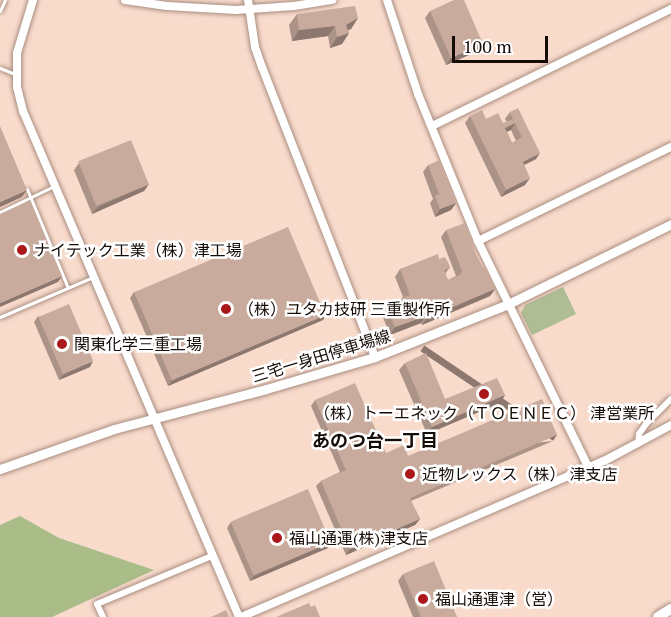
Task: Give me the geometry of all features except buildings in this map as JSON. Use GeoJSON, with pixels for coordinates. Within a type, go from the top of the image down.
{"type":"FeatureCollection","features":[{"type":"Feature","properties":{"kind":"highway"},"geometry":{"type":"LineString","coordinates":[[658,617],[671,609]]}},
{"type":"Feature","properties":{"kind":"main road","name":"三宅一身田停車場線"},"geometry":{"type":"LineString","coordinates":[[0,469],[82,438],[375,357],[508,304],[671,224]]}},
{"type":"Feature","properties":{"kind":"street"},"geometry":{"type":"LineString","coordinates":[[33,0],[20,36],[17,75],[23,111],[240,617],[588,467],[638,444],[671,425]]}},
{"type":"Feature","properties":{"kind":"street"},"geometry":{"type":"LineString","coordinates":[[125,0],[176,7],[248,10],[333,0]]}},
{"type":"Feature","properties":{"kind":"street"},"geometry":{"type":"LineString","coordinates":[[248,0],[248,10],[262,67],[375,357]]}},
{"type":"Feature","properties":{"kind":"street"},"geometry":{"type":"LineString","coordinates":[[387,0],[432,126],[478,241],[588,467]]}},
{"type":"Feature","properties":{"kind":"street"},"geometry":{"type":"LineString","coordinates":[[432,126],[671,9]]}},
{"type":"Feature","properties":{"kind":"street"},"geometry":{"type":"LineString","coordinates":[[478,241],[671,147]]}},
{"type":"Feature","properties":{"kind":"street"},"geometry":{"type":"LineString","coordinates":[[638,444],[639,434],[646,424],[671,399]]}},
{"type":"Feature","properties":{"kind":"street"},"geometry":{"type":"LineString","coordinates":[[103,617],[98,604],[212,556]]}},
{"type":"Feature","properties":{"kind":"lane"},"geometry":{"type":"LineString","coordinates":[[0,11],[4,0]]}},
{"type":"Feature","properties":{"kind":"lane"},"geometry":{"type":"LineString","coordinates":[[0,68],[17,75]]}},
{"type":"Feature","properties":{"kind":"lane"},"geometry":{"type":"LineString","coordinates":[[0,212],[54,186]]}},
{"type":"Feature","properties":{"kind":"lane"},"geometry":{"type":"LineString","coordinates":[[26,187],[68,288]]}},
{"type":"Feature","properties":{"kind":"lane"},"geometry":{"type":"LineString","coordinates":[[0,317],[93,277]]}},
{"type":"Feature","properties":{"kind":"green space"},"geometry":{"type":"Polygon","coordinates":[[[563,287],[576,314],[532,335],[521,313],[525,305],[563,287]]]}},
{"type":"Feature","properties":{"kind":"green space"},"geometry":{"type":"Polygon","coordinates":[[[20,516],[59,538],[154,570],[52,617],[0,617],[0,525],[20,516]]]}},
{"type":"Feature","properties":{"kind":"place","name":"ナイテック工業（株）津工場"},"geometry":{"type":"Point","coordinates":[22,250]}},
{"type":"Feature","properties":{"kind":"place","name":"（株）ユタカ技研 三重製作所"},"geometry":{"type":"Point","coordinates":[226,309]}},
{"type":"Feature","properties":{"kind":"place","name":"関東化学三重工場"},"geometry":{"type":"Point","coordinates":[62,344]}},
{"type":"Feature","properties":{"kind":"place","name":"（株）トーエネック（ＴＯＥＮＥＣ） 津営業所"},"geometry":{"type":"Point","coordinates":[484,394]}},
{"type":"Feature","properties":{"kind":"place","name":"近物レックス（株） 津支店"},"geometry":{"type":"Point","coordinates":[410,474]}},
{"type":"Feature","properties":{"kind":"place","name":"福山通運(株)津支店"},"geometry":{"type":"Point","coordinates":[277,538]}},
{"type":"Feature","properties":{"kind":"place","name":"福山通運津（営）"},"geometry":{"type":"Point","coordinates":[423,599]}},
{"type":"Feature","properties":{"kind":"district","name":"あのつ台一丁目"},"geometry":{"type":"Point","coordinates":[375,440]}}]}
